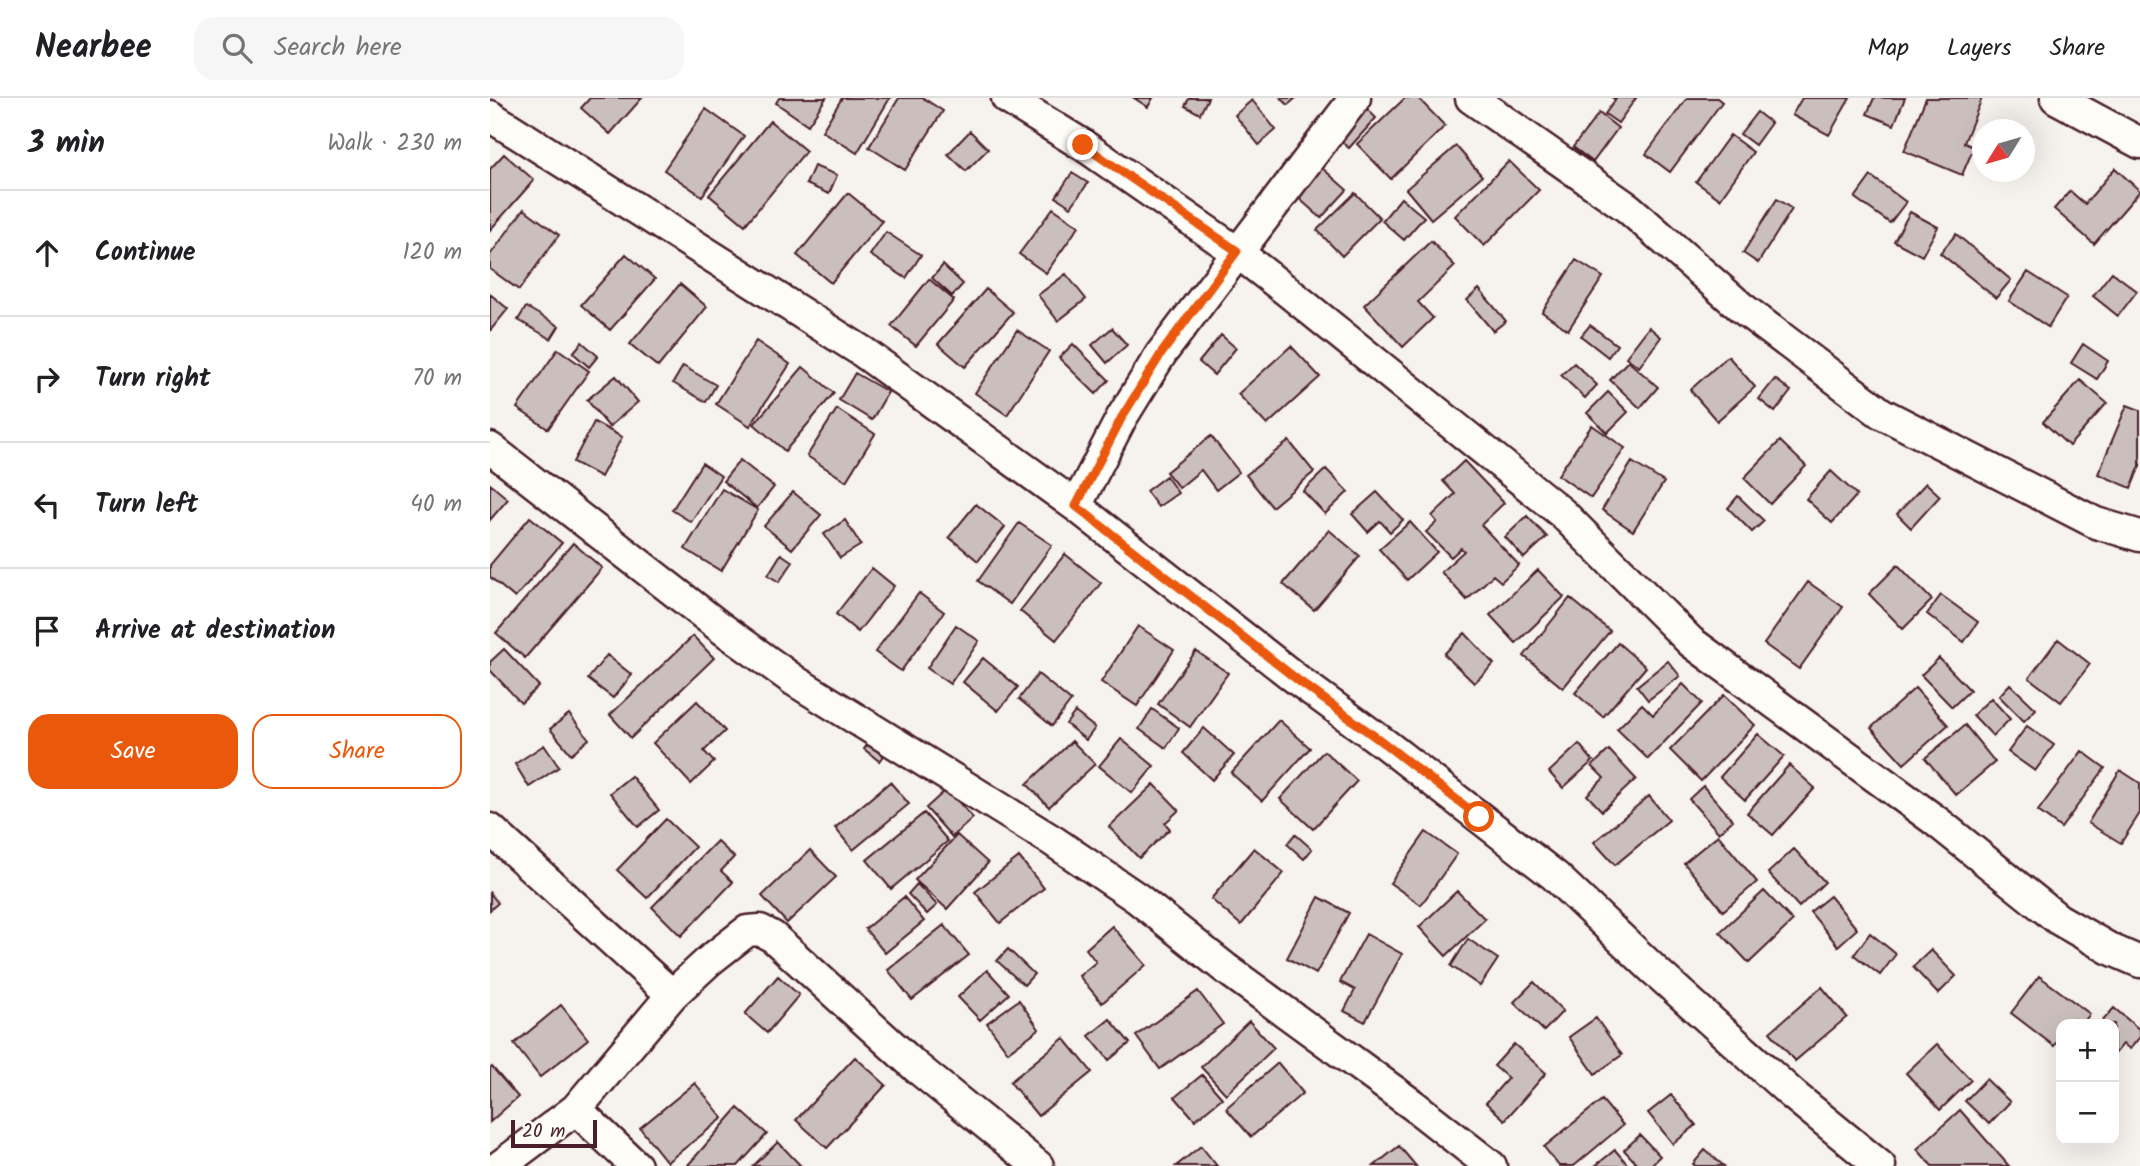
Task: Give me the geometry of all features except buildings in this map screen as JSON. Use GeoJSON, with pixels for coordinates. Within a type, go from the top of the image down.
{"type":"FeatureCollection","features":[{"type":"Feature","properties":{"kind":"street"},"geometry":{"type":"LineString","coordinates":[[1007,98],[1083,145],[1237,251],[1562,513],[1650,604],[1691,642],[1936,821],[2059,919],[2110,949],[2140,962]]}},
{"type":"Feature","properties":{"kind":"street"},"geometry":{"type":"LineString","coordinates":[[1076,506],[1122,417],[1161,354],[1355,98]]}},
{"type":"Feature","properties":{"kind":"street"},"geometry":{"type":"LineString","coordinates":[[1471,98],[1628,208],[1742,309],[1881,413],[2096,523],[2140,536]]}},
{"type":"Feature","properties":{"kind":"street"},"geometry":{"type":"LineString","coordinates":[[2056,98],[2140,143]]}},
{"type":"Feature","properties":{"kind":"street"},"geometry":{"type":"LineString","coordinates":[[490,116],[863,352],[1076,506],[1299,681],[1555,876],[1653,969],[1792,1094],[1880,1166]]}},
{"type":"Feature","properties":{"kind":"street"},"geometry":{"type":"LineString","coordinates":[[490,448],[710,619],[795,681],[1053,841],[1137,898],[1225,968],[1413,1105],[1491,1166]]}},
{"type":"Feature","properties":{"kind":"street"},"geometry":{"type":"LineString","coordinates":[[490,829],[672,995]]}},
{"type":"Feature","properties":{"kind":"street"},"geometry":{"type":"LineString","coordinates":[[500,1166],[576,1109],[672,995],[710,960],[747,932],[760,930],[773,937],[916,1067],[1038,1166]]}},
{"type":"Feature","properties":{"kind":"street"},"geometry":{"type":"LineString","coordinates":[[576,1109],[636,1166]]}},
{"type":"Feature","properties":{"kind":"route"},"geometry":{"type":"LineString","coordinates":[[1083,145],[1237,251],[1161,354],[1122,417],[1076,506],[1299,681],[1479,817]]}}]}
